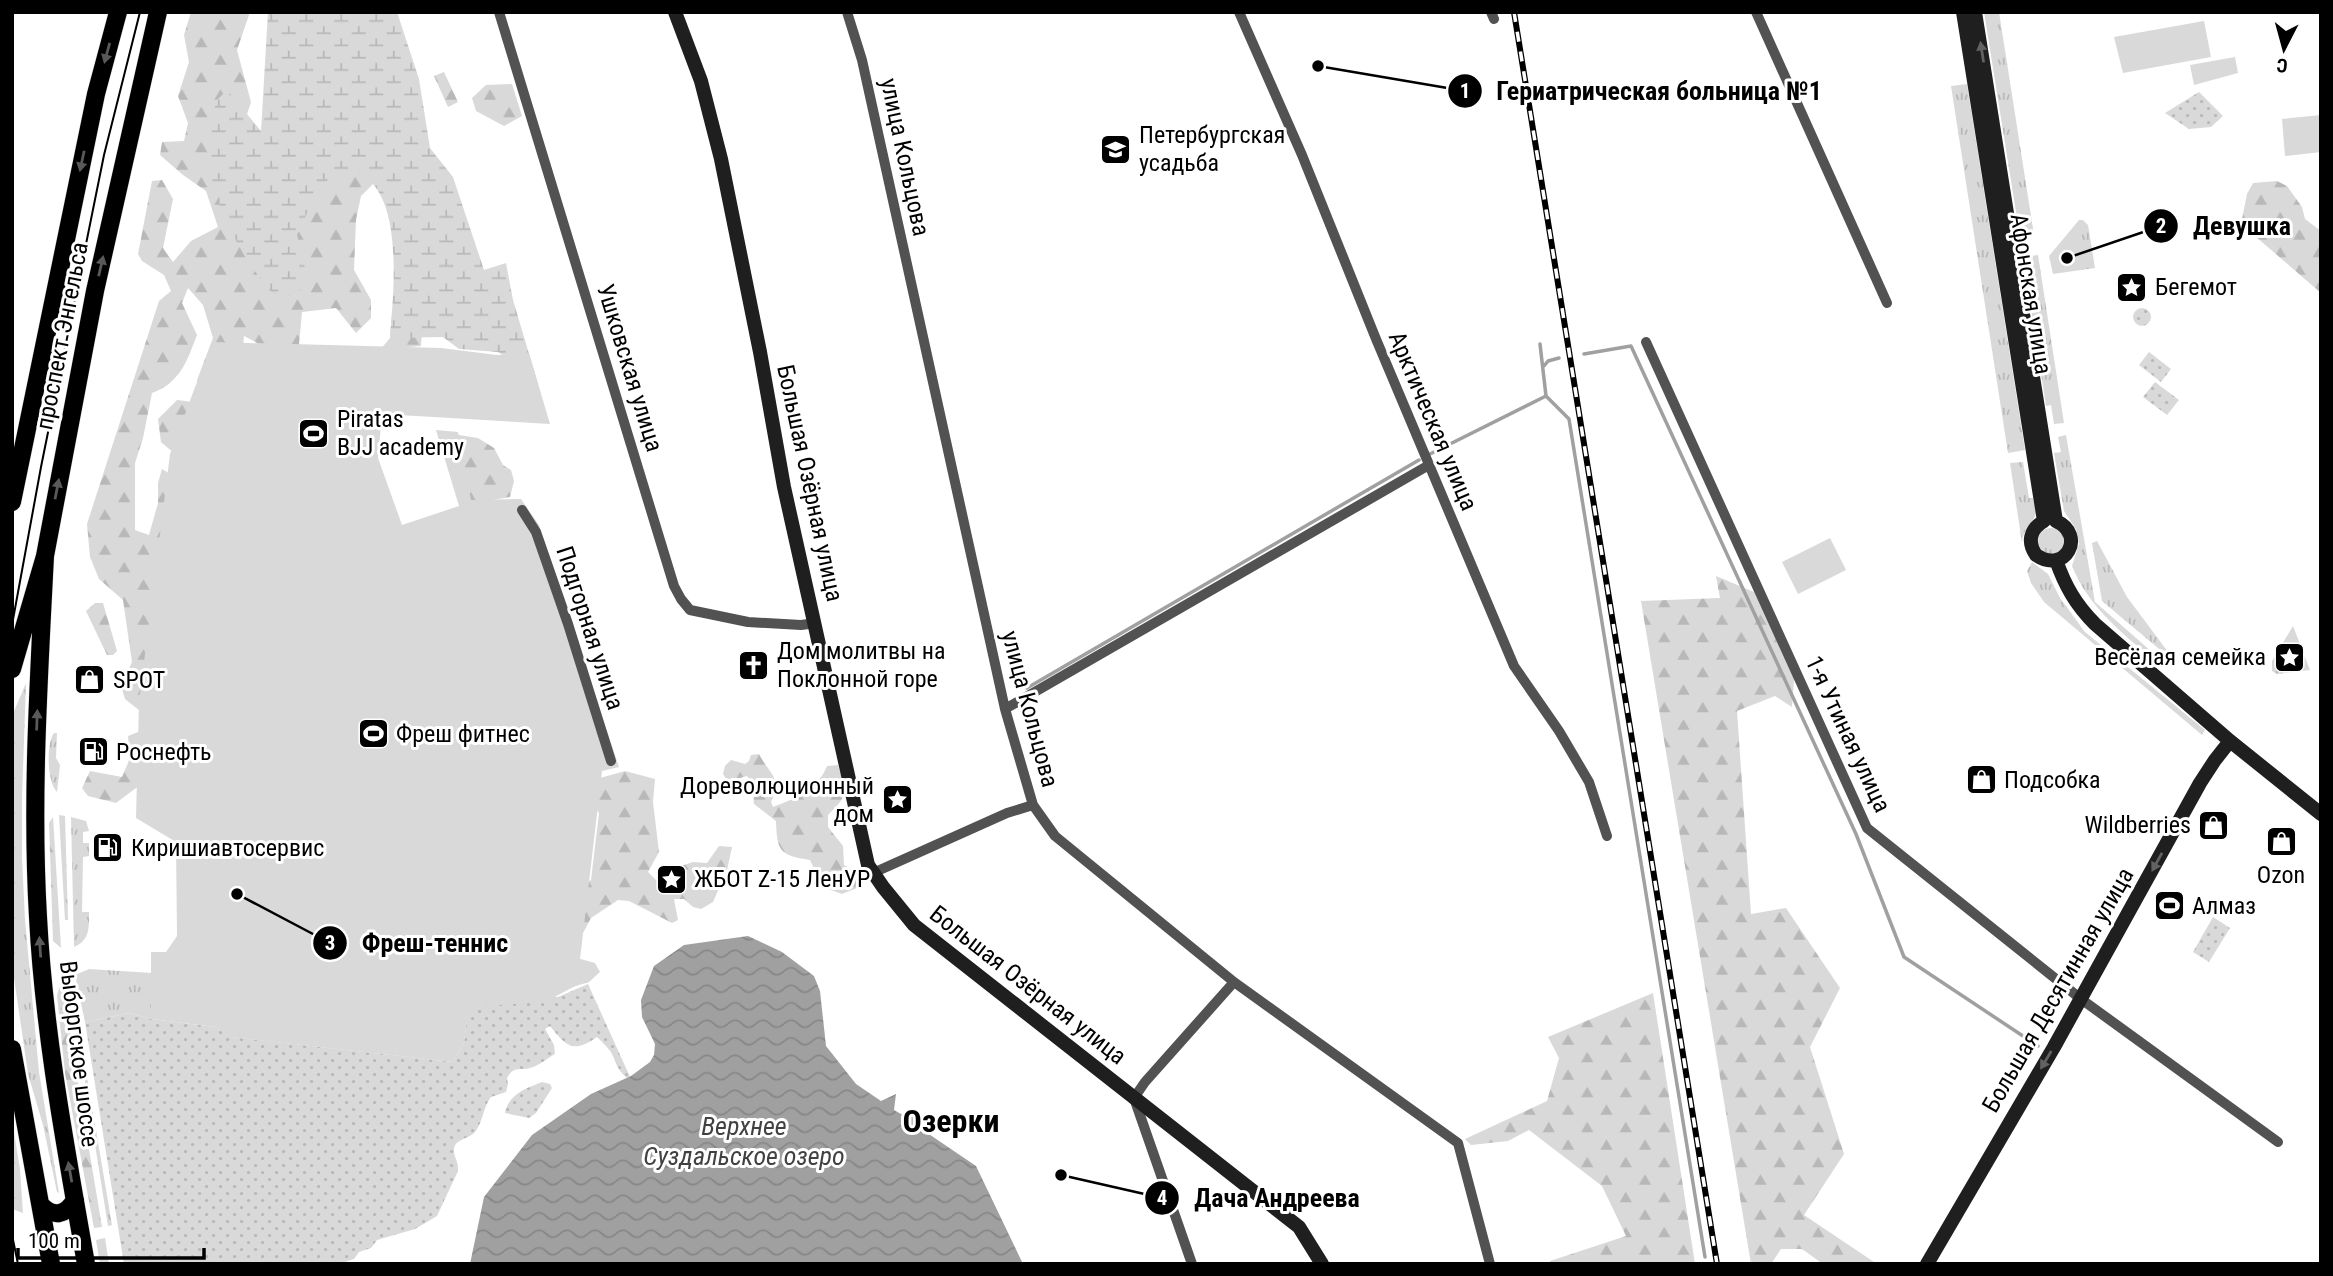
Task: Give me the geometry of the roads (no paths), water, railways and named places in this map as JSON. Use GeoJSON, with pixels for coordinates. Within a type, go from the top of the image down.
{"type":"FeatureCollection","features":[{"type":"Feature","properties":{"kind":"main road","name":"проспект Энгельса"},"geometry":{"type":"LineString","coordinates":[[12,502],[96,94],[118,12]]}},
{"type":"Feature","properties":{"kind":"main road","name":"проспект Энгельса"},"geometry":{"type":"LineString","coordinates":[[12,669],[45,556],[95,291],[158,12]]}},
{"type":"Feature","properties":{"kind":"main road","name":"Выборгское шоссе"},"geometry":{"type":"LineString","coordinates":[[45,556],[36,768],[36,882],[48,1033],[86,1264]]}},
{"type":"Feature","properties":{"kind":"main road"},"geometry":{"type":"LineString","coordinates":[[12,1049],[51,1264]]}},
{"type":"Feature","properties":{"kind":"main road"},"geometry":{"type":"LineString","coordinates":[[40,1204],[51,1214],[59,1214],[66,1212],[75,1200]]}},
{"type":"Feature","properties":{"kind":"street","name":"Ушковская улица"},"geometry":{"type":"LineString","coordinates":[[499,12],[674,586],[690,610],[748,622],[801,625],[816,623]]}},
{"type":"Feature","properties":{"kind":"street","name":"Большая Озёрная улица"},"geometry":{"type":"LineString","coordinates":[[675,12],[710,110],[760,352],[784,487],[868,865],[915,925],[1299,1227],[1322,1264]]}},
{"type":"Feature","properties":{"kind":"street","name":"улица Кольцова"},"geometry":{"type":"LineString","coordinates":[[847,12],[862,60],[1005,709],[1033,805],[1055,836],[1079,858],[1234,982],[1458,1143],[1490,1264]]}},
{"type":"Feature","properties":{"kind":"street","name":"Арктическая улица"},"geometry":{"type":"LineString","coordinates":[[1239,12],[1302,155],[1376,339],[1514,666],[1559,731],[1589,782],[1606,836]]}},
{"type":"Feature","properties":{"kind":"street"},"geometry":{"type":"LineString","coordinates":[[1756,12],[1887,303]]}},
{"type":"Feature","properties":{"kind":"street","name":"Афонская улица"},"geometry":{"type":"LineString","coordinates":[[1963,12],[2050,521]]}},
{"type":"Feature","properties":{"kind":"street","name":"Афонская улица"},"geometry":{"type":"LineString","coordinates":[[1975,12],[2050,521]]}},
{"type":"Feature","properties":{"kind":"street","name":"1-я Утиная улица"},"geometry":{"type":"LineString","coordinates":[[1646,342],[1867,828],[2081,999],[2278,1142]]}},
{"type":"Feature","properties":{"kind":"street"},"geometry":{"type":"LineString","coordinates":[[1005,709],[1429,465]]}},
{"type":"Feature","properties":{"kind":"street","name":"Подгорная улица"},"geometry":{"type":"LineString","coordinates":[[522,510],[536,532],[611,761]]}},
{"type":"Feature","properties":{"kind":"street"},"geometry":{"type":"LineString","coordinates":[[2050,521],[2038,525],[2031,536],[2032,549],[2042,559],[2056,560],[2071,596],[2081,610],[2231,741],[2321,814]]}},
{"type":"Feature","properties":{"kind":"street","name":"Афонская улица"},"geometry":{"type":"LineString","coordinates":[[2050,521],[2067,528],[2071,541],[2067,553],[2056,560]]}},
{"type":"Feature","properties":{"kind":"street","name":"Большая Десятинная улица"},"geometry":{"type":"LineString","coordinates":[[1927,1264],[2081,999],[2200,783],[2231,741]]}},
{"type":"Feature","properties":{"kind":"street"},"geometry":{"type":"LineString","coordinates":[[873,873],[1007,813],[1033,805]]}},
{"type":"Feature","properties":{"kind":"street"},"geometry":{"type":"LineString","coordinates":[[1192,1264],[1134,1098],[1145,1082],[1234,982]]}},
{"type":"Feature","properties":{"kind":"water","name":"Верхнее Суздальское озеро"},"geometry":{"type":"Polygon","coordinates":[[[748,936],[782,952],[814,976],[820,991],[826,1046],[856,1084],[881,1101],[896,1094],[894,1110],[901,1114],[917,1109],[917,1126],[976,1166],[1023,1264],[470,1264],[484,1197],[532,1135],[591,1094],[631,1076],[650,1062],[655,1044],[642,1017],[641,1000],[654,966],[684,945],[748,936]]]}},
{"type":"Feature","properties":{"kind":"waterway"},"geometry":{"type":"LineString","coordinates":[[1540,344],[1546,396],[1569,419],[1705,1257]]}},
{"type":"Feature","properties":{"kind":"waterway"},"geometry":{"type":"LineString","coordinates":[[1584,354],[1631,346],[1856,834],[1904,957],[2038,1046]]}},
{"type":"Feature","properties":{"kind":"waterway"},"geometry":{"type":"LineString","coordinates":[[1544,366],[1548,361],[1559,358]]}},
{"type":"Feature","properties":{"kind":"waterway"},"geometry":{"type":"LineString","coordinates":[[1430,454],[1546,396]]}},
{"type":"Feature","properties":{"kind":"waterway"},"geometry":{"type":"LineString","coordinates":[[1027,688],[1419,460]]}},
{"type":"Feature","properties":{"kind":"tram line"},"geometry":{"type":"LineString","coordinates":[[12,625],[104,155],[140,12]]}},
{"type":"Feature","properties":{"kind":"tram line"},"geometry":{"type":"LineString","coordinates":[[12,1235],[18,1264]]}},
{"type":"Feature","properties":{"kind":"railway"},"geometry":{"type":"LineString","coordinates":[[1514,12],[1717,1264]]}},
{"type":"Feature","properties":{"kind":"place","name":"Гериатрическая больница №1"},"geometry":{"type":"Point","coordinates":[1318,66]}},
{"type":"Feature","properties":{"kind":"place","name":"Петербургская усадьба"},"geometry":{"type":"Point","coordinates":[1116,149]}},
{"type":"Feature","properties":{"kind":"place","name":"Девушка"},"geometry":{"type":"Point","coordinates":[2067,258]}},
{"type":"Feature","properties":{"kind":"place","name":"Бегемот"},"geometry":{"type":"Point","coordinates":[2132,287]}},
{"type":"Feature","properties":{"kind":"place","name":"Piratas BJJ academy"},"geometry":{"type":"Point","coordinates":[314,433]}},
{"type":"Feature","properties":{"kind":"place","name":"Весёлая семейка"},"geometry":{"type":"Point","coordinates":[2289,657]}},
{"type":"Feature","properties":{"kind":"place","name":"Дом молитвы на Поклонной горе"},"geometry":{"type":"Point","coordinates":[754,665]}},
{"type":"Feature","properties":{"kind":"place","name":"SPOT"},"geometry":{"type":"Point","coordinates":[90,680]}},
{"type":"Feature","properties":{"kind":"place","name":"Фреш фитнес"},"geometry":{"type":"Point","coordinates":[373,734]}},
{"type":"Feature","properties":{"kind":"place","name":"Роснефть"},"geometry":{"type":"Point","coordinates":[93,752]}},
{"type":"Feature","properties":{"kind":"place","name":"Подсобка"},"geometry":{"type":"Point","coordinates":[1981,780]}},
{"type":"Feature","properties":{"kind":"place","name":"Дореволюционный дом"},"geometry":{"type":"Point","coordinates":[897,800]}},
{"type":"Feature","properties":{"kind":"place","name":"Wildberries"},"geometry":{"type":"Point","coordinates":[2214,825]}},
{"type":"Feature","properties":{"kind":"place","name":"Ozon"},"geometry":{"type":"Point","coordinates":[2281,841]}},
{"type":"Feature","properties":{"kind":"place","name":"Киришиавтосервис"},"geometry":{"type":"Point","coordinates":[108,848]}},
{"type":"Feature","properties":{"kind":"place","name":"ЖБОТ Z-15 ЛенУР"},"geometry":{"type":"Point","coordinates":[671,879]}},
{"type":"Feature","properties":{"kind":"place","name":"Фреш-теннис"},"geometry":{"type":"Point","coordinates":[237,894]}},
{"type":"Feature","properties":{"kind":"place","name":"Алмаз"},"geometry":{"type":"Point","coordinates":[2169,906]}},
{"type":"Feature","properties":{"kind":"place","name":"Дача Андреева"},"geometry":{"type":"Point","coordinates":[1061,1175]}},
{"type":"Feature","properties":{"kind":"district","name":"Озерки"},"geometry":{"type":"Point","coordinates":[951,1121]}}]}
